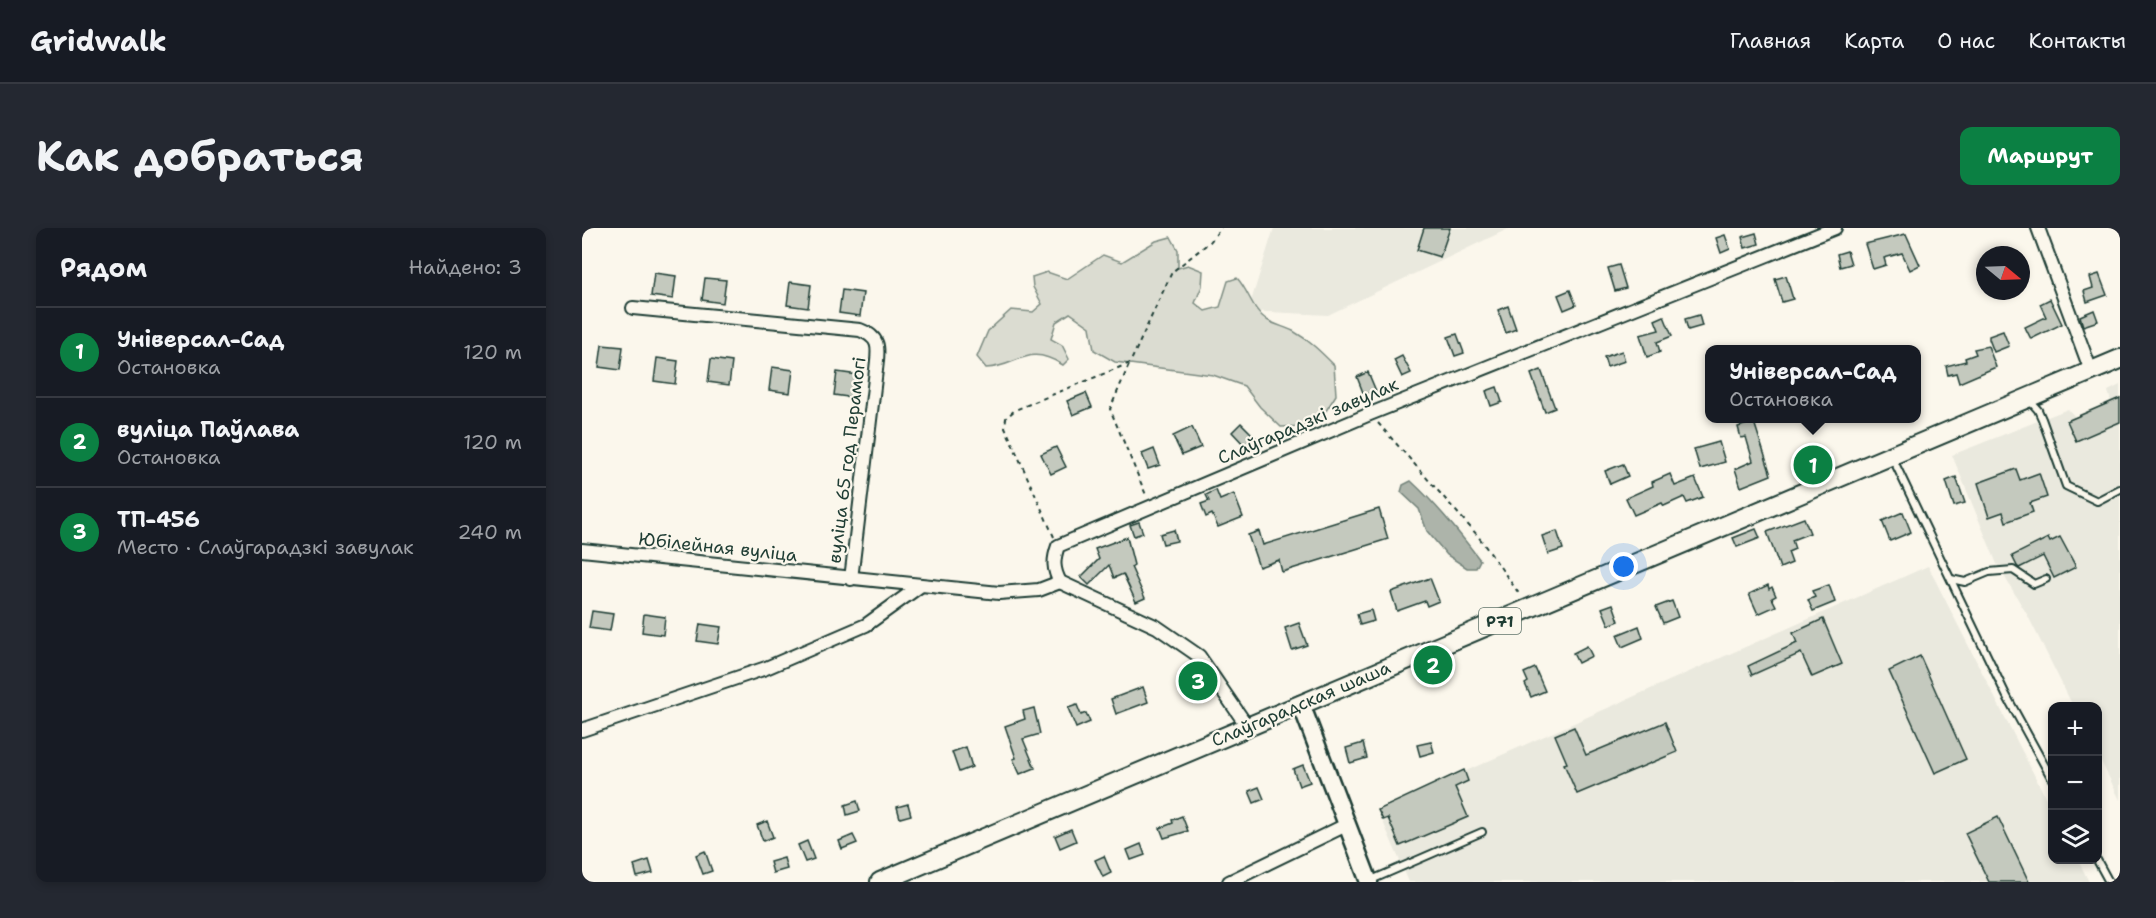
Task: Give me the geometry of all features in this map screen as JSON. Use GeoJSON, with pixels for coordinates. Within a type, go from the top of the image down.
{"type":"FeatureCollection","features":[{"type":"Feature","properties":{"kind":"main road","name":"Слаўгарадская шаша"},"geometry":{"type":"LineString","coordinates":[[880,882],[2120,359]]}},
{"type":"Feature","properties":{"kind":"main road"},"geometry":{"type":"LineString","coordinates":[[1301,704],[1369,882]]}},
{"type":"Feature","properties":{"kind":"street","name":"Слаўгарадзкі завулак"},"geometry":{"type":"LineString","coordinates":[[1058,546],[1370,414],[1835,228]]}},
{"type":"Feature","properties":{"kind":"street"},"geometry":{"type":"LineString","coordinates":[[2038,228],[2091,371]]}},
{"type":"Feature","properties":{"kind":"street","name":"вуліца 65 год Перамогі"},"geometry":{"type":"LineString","coordinates":[[633,308],[860,330],[869,333],[875,339],[878,347],[876,370],[851,579]]}},
{"type":"Feature","properties":{"kind":"street"},"geometry":{"type":"LineString","coordinates":[[1058,546],[1054,556],[1054,570],[1060,582],[1156,627],[1199,656],[1248,726]]}},
{"type":"Feature","properties":{"kind":"street","name":"Юбілейная вуліца"},"geometry":{"type":"LineString","coordinates":[[582,550],[999,593],[1039,590],[1060,582]]}},
{"type":"Feature","properties":{"kind":"street"},"geometry":{"type":"LineString","coordinates":[[582,730],[786,660],[866,625],[920,585]]}},
{"type":"Feature","properties":{"kind":"street"},"geometry":{"type":"LineString","coordinates":[[1229,882],[1346,825]]}},
{"type":"Feature","properties":{"kind":"lane"},"geometry":{"type":"LineString","coordinates":[[2028,398],[2042,419],[2066,486],[2097,501],[2120,489]]}},
{"type":"Feature","properties":{"kind":"lane"},"geometry":{"type":"LineString","coordinates":[[1892,456],[2006,695],[2048,772]]}},
{"type":"Feature","properties":{"kind":"lane"},"geometry":{"type":"LineString","coordinates":[[1951,579],[1965,582],[1989,572],[2013,570],[2034,584],[2046,579]]}},
{"type":"Feature","properties":{"kind":"lane"},"geometry":{"type":"LineString","coordinates":[[1369,882],[1482,832]]}},
{"type":"Feature","properties":{"kind":"lane"},"geometry":{"type":"LineString","coordinates":[[2099,864],[2109,882]]}},
{"type":"Feature","properties":{"kind":"path"},"geometry":{"type":"LineString","coordinates":[[1151,506],[1110,409],[1172,272],[1210,242],[1221,228]]}},
{"type":"Feature","properties":{"kind":"path"},"geometry":{"type":"LineString","coordinates":[[1058,546],[1005,427],[1006,418],[1015,410],[1130,363]]}},
{"type":"Feature","properties":{"kind":"path"},"geometry":{"type":"LineString","coordinates":[[1370,414],[1478,536],[1523,600]]}},
{"type":"Feature","properties":{"kind":"shaded area"},"geometry":{"type":"Polygon","coordinates":[[[1274,228],[1510,228],[1328,315],[1248,311],[1274,228]]]}},
{"type":"Feature","properties":{"kind":"shaded area"},"geometry":{"type":"Polygon","coordinates":[[[1171,237],[1178,250],[1178,268],[1188,265],[1203,271],[1202,286],[1195,303],[1205,311],[1220,307],[1228,281],[1237,278],[1262,316],[1299,335],[1334,365],[1336,395],[1324,414],[1306,426],[1281,427],[1260,407],[1244,386],[1213,375],[1115,362],[1094,350],[1090,327],[1070,313],[1056,322],[1051,339],[1062,345],[1069,359],[1063,365],[1050,358],[1031,356],[997,367],[986,368],[977,357],[988,331],[1011,310],[1033,312],[1042,304],[1033,287],[1032,277],[1047,272],[1067,279],[1103,255],[1122,262],[1156,241],[1171,237]]]}},
{"type":"Feature","properties":{"kind":"shaded area"},"geometry":{"type":"Polygon","coordinates":[[[2120,385],[2120,800],[2102,763],[2102,702],[2071,702],[2028,616],[1997,564],[1952,455],[2068,409],[2076,418],[2111,402],[2108,391],[2120,385]]]}},
{"type":"Feature","properties":{"kind":"shaded area"},"geometry":{"type":"Polygon","coordinates":[[[1411,481],[1447,519],[1480,560],[1476,568],[1467,568],[1447,555],[1427,531],[1419,509],[1401,492],[1403,485],[1411,481]]]}},
{"type":"Feature","properties":{"kind":"shaded area"},"geometry":{"type":"Polygon","coordinates":[[[1928,566],[2048,802],[2048,864],[2080,864],[2089,882],[1409,882],[1378,810],[1928,566]]]}},
{"type":"Feature","properties":{"kind":"building"},"geometry":{"type":"Polygon","coordinates":[[[1424,228],[1450,228],[1440,257],[1417,250],[1424,228]]]}},
{"type":"Feature","properties":{"kind":"building"},"geometry":{"type":"Polygon","coordinates":[[[1756,233],[1759,244],[1745,248],[1742,237],[1756,233]]]}},
{"type":"Feature","properties":{"kind":"building"},"geometry":{"type":"Polygon","coordinates":[[[1906,234],[1920,265],[1910,270],[1902,253],[1884,258],[1886,265],[1873,269],[1865,244],[1906,234]]]}},
{"type":"Feature","properties":{"kind":"building"},"geometry":{"type":"Polygon","coordinates":[[[1725,235],[1730,249],[1721,253],[1716,238],[1725,235]]]}},
{"type":"Feature","properties":{"kind":"building"},"geometry":{"type":"Polygon","coordinates":[[[1847,251],[1851,264],[1840,267],[1837,254],[1847,251]]]}},
{"type":"Feature","properties":{"kind":"building"},"geometry":{"type":"Polygon","coordinates":[[[1619,265],[1626,288],[1615,291],[1608,268],[1619,265]]]}},
{"type":"Feature","properties":{"kind":"building"},"geometry":{"type":"Polygon","coordinates":[[[654,273],[676,276],[673,299],[651,296],[654,273]]]}},
{"type":"Feature","properties":{"kind":"building"},"geometry":{"type":"Polygon","coordinates":[[[2099,274],[2107,295],[2087,302],[2084,291],[2093,288],[2090,277],[2099,274]]]}},
{"type":"Feature","properties":{"kind":"building"},"geometry":{"type":"Polygon","coordinates":[[[1786,276],[1793,299],[1782,302],[1775,279],[1786,276]]]}},
{"type":"Feature","properties":{"kind":"building"},"geometry":{"type":"Polygon","coordinates":[[[705,278],[726,280],[723,303],[702,300],[705,278]]]}},
{"type":"Feature","properties":{"kind":"building"},"geometry":{"type":"Polygon","coordinates":[[[790,282],[811,285],[808,308],[787,305],[790,282]]]}},
{"type":"Feature","properties":{"kind":"building"},"geometry":{"type":"Polygon","coordinates":[[[842,290],[863,293],[860,316],[839,313],[842,290]]]}},
{"type":"Feature","properties":{"kind":"building"},"geometry":{"type":"Polygon","coordinates":[[[1570,290],[1576,305],[1564,310],[1558,295],[1570,290]]]}},
{"type":"Feature","properties":{"kind":"building"},"geometry":{"type":"Polygon","coordinates":[[[2050,299],[2062,324],[2031,339],[2025,327],[2046,317],[2040,304],[2050,299]]]}},
{"type":"Feature","properties":{"kind":"building"},"geometry":{"type":"Polygon","coordinates":[[[1508,306],[1516,329],[1506,333],[1498,310],[1508,306]]]}},
{"type":"Feature","properties":{"kind":"building"},"geometry":{"type":"Polygon","coordinates":[[[2094,310],[2098,321],[2083,326],[2080,316],[2094,310]]]}},
{"type":"Feature","properties":{"kind":"building"},"geometry":{"type":"Polygon","coordinates":[[[1699,315],[1702,326],[1688,330],[1685,319],[1699,315]]]}},
{"type":"Feature","properties":{"kind":"building"},"geometry":{"type":"Polygon","coordinates":[[[1664,316],[1672,336],[1657,342],[1660,352],[1647,357],[1640,335],[1659,330],[1655,320],[1664,316]]]}},
{"type":"Feature","properties":{"kind":"building"},"geometry":{"type":"Polygon","coordinates":[[[2003,331],[2009,346],[1994,352],[1989,336],[2003,331]]]}},
{"type":"Feature","properties":{"kind":"building"},"geometry":{"type":"Polygon","coordinates":[[[1457,334],[1464,353],[1455,356],[1448,337],[1457,334]]]}},
{"type":"Feature","properties":{"kind":"building"},"geometry":{"type":"Polygon","coordinates":[[[602,345],[623,347],[620,370],[599,367],[602,345]]]}},
{"type":"Feature","properties":{"kind":"building"},"geometry":{"type":"Polygon","coordinates":[[[1988,346],[1996,367],[1959,383],[1956,373],[1948,375],[1946,366],[1966,361],[1965,358],[1976,354],[1974,349],[1988,346]]]}},
{"type":"Feature","properties":{"kind":"building"},"geometry":{"type":"Polygon","coordinates":[[[1622,351],[1625,361],[1607,367],[1604,357],[1622,351]]]}},
{"type":"Feature","properties":{"kind":"building"},"geometry":{"type":"Polygon","coordinates":[[[1402,356],[1411,373],[1402,377],[1394,360],[1402,356]]]}},
{"type":"Feature","properties":{"kind":"building"},"geometry":{"type":"Polygon","coordinates":[[[657,358],[678,361],[675,384],[654,381],[657,358]]]}},
{"type":"Feature","properties":{"kind":"building"},"geometry":{"type":"Polygon","coordinates":[[[711,359],[732,362],[729,385],[708,382],[711,359]]]}},
{"type":"Feature","properties":{"kind":"building"},"geometry":{"type":"Polygon","coordinates":[[[772,367],[793,370],[790,393],[769,390],[772,367]]]}},
{"type":"Feature","properties":{"kind":"building"},"geometry":{"type":"Polygon","coordinates":[[[1541,370],[1555,408],[1545,412],[1531,374],[1541,370]]]}},
{"type":"Feature","properties":{"kind":"building"},"geometry":{"type":"Polygon","coordinates":[[[837,372],[858,375],[855,398],[834,395],[837,372]]]}},
{"type":"Feature","properties":{"kind":"building"},"geometry":{"type":"Polygon","coordinates":[[[1368,372],[1376,391],[1364,395],[1357,377],[1368,372]]]}},
{"type":"Feature","properties":{"kind":"building"},"geometry":{"type":"Polygon","coordinates":[[[1497,387],[1502,402],[1491,406],[1486,391],[1497,387]]]}},
{"type":"Feature","properties":{"kind":"building"},"geometry":{"type":"Polygon","coordinates":[[[1086,393],[1092,407],[1073,415],[1067,401],[1086,393]]]}},
{"type":"Feature","properties":{"kind":"building"},"geometry":{"type":"Polygon","coordinates":[[[2120,398],[2120,422],[2076,441],[2067,421],[2120,398]]]}},
{"type":"Feature","properties":{"kind":"building"},"geometry":{"type":"Polygon","coordinates":[[[1241,423],[1256,438],[1246,447],[1232,432],[1241,423]]]}},
{"type":"Feature","properties":{"kind":"building"},"geometry":{"type":"Polygon","coordinates":[[[1754,423],[1771,475],[1741,487],[1735,469],[1753,461],[1746,437],[1741,438],[1738,427],[1754,423]]]}},
{"type":"Feature","properties":{"kind":"building"},"geometry":{"type":"Polygon","coordinates":[[[1192,427],[1201,447],[1182,455],[1173,436],[1192,427]]]}},
{"type":"Feature","properties":{"kind":"building"},"geometry":{"type":"Polygon","coordinates":[[[1719,442],[1725,462],[1700,469],[1694,449],[1719,442]]]}},
{"type":"Feature","properties":{"kind":"building"},"geometry":{"type":"Polygon","coordinates":[[[1056,447],[1066,467],[1051,474],[1041,454],[1056,447]]]}},
{"type":"Feature","properties":{"kind":"building"},"geometry":{"type":"Polygon","coordinates":[[[1154,449],[1160,465],[1148,469],[1142,454],[1154,449]]]}},
{"type":"Feature","properties":{"kind":"building"},"geometry":{"type":"Polygon","coordinates":[[[1623,464],[1628,476],[1610,484],[1605,471],[1623,464]]]}},
{"type":"Feature","properties":{"kind":"building"},"geometry":{"type":"Polygon","coordinates":[[[2016,469],[2020,480],[2039,473],[2047,497],[2030,503],[2033,512],[2006,522],[2003,512],[1989,517],[1978,483],[2016,469]]]}},
{"type":"Feature","properties":{"kind":"building"},"geometry":{"type":"Polygon","coordinates":[[[1670,474],[1675,486],[1695,478],[1703,497],[1687,503],[1684,497],[1664,506],[1662,503],[1634,515],[1626,498],[1653,486],[1652,482],[1670,474]]]}},
{"type":"Feature","properties":{"kind":"building"},"geometry":{"type":"Polygon","coordinates":[[[1956,477],[1965,503],[1954,506],[1946,481],[1956,477]]]}},
{"type":"Feature","properties":{"kind":"building"},"geometry":{"type":"Polygon","coordinates":[[[1216,490],[1220,500],[1234,494],[1243,517],[1218,527],[1212,514],[1206,517],[1201,504],[1209,501],[1206,495],[1216,490]]]}},
{"type":"Feature","properties":{"kind":"building"},"geometry":{"type":"Polygon","coordinates":[[[1379,509],[1388,539],[1282,572],[1279,560],[1259,567],[1248,535],[1259,531],[1263,545],[1379,509]]]}},
{"type":"Feature","properties":{"kind":"building"},"geometry":{"type":"Polygon","coordinates":[[[1903,512],[1911,532],[1890,541],[1882,521],[1903,512]]]}},
{"type":"Feature","properties":{"kind":"building"},"geometry":{"type":"Polygon","coordinates":[[[1804,518],[1810,533],[1792,540],[1795,549],[1788,552],[1792,563],[1780,568],[1767,532],[1804,518]]]}},
{"type":"Feature","properties":{"kind":"building"},"geometry":{"type":"Polygon","coordinates":[[[1139,522],[1143,533],[1134,536],[1130,525],[1139,522]]]}},
{"type":"Feature","properties":{"kind":"building"},"geometry":{"type":"Polygon","coordinates":[[[1756,529],[1760,538],[1737,547],[1733,538],[1756,529]]]}},
{"type":"Feature","properties":{"kind":"building"},"geometry":{"type":"Polygon","coordinates":[[[1174,530],[1177,541],[1163,544],[1160,534],[1174,530]]]}},
{"type":"Feature","properties":{"kind":"building"},"geometry":{"type":"Polygon","coordinates":[[[1557,531],[1563,549],[1548,554],[1542,536],[1557,531]]]}},
{"type":"Feature","properties":{"kind":"building"},"geometry":{"type":"Polygon","coordinates":[[[1127,537],[1134,565],[1131,567],[1145,598],[1136,602],[1123,574],[1114,578],[1109,565],[1089,585],[1081,577],[1099,559],[1095,549],[1127,537]]]}},
{"type":"Feature","properties":{"kind":"building"},"geometry":{"type":"Polygon","coordinates":[[[2060,537],[2076,567],[2054,578],[2043,556],[2019,568],[2017,566],[2012,556],[2048,538],[2050,542],[2060,537]]]}},
{"type":"Feature","properties":{"kind":"building"},"geometry":{"type":"Polygon","coordinates":[[[1430,578],[1439,601],[1427,606],[1425,601],[1397,611],[1391,592],[1430,578]]]}},
{"type":"Feature","properties":{"kind":"building"},"geometry":{"type":"Polygon","coordinates":[[[1768,585],[1769,589],[1772,587],[1776,596],[1772,598],[1776,606],[1758,614],[1749,594],[1768,585]]]}},
{"type":"Feature","properties":{"kind":"building"},"geometry":{"type":"Polygon","coordinates":[[[1829,585],[1835,602],[1813,611],[1808,600],[1815,597],[1812,591],[1829,585]]]}},
{"type":"Feature","properties":{"kind":"building"},"geometry":{"type":"Polygon","coordinates":[[[1672,601],[1678,617],[1663,623],[1656,607],[1672,601]]]}},
{"type":"Feature","properties":{"kind":"building"},"geometry":{"type":"Polygon","coordinates":[[[1613,604],[1619,621],[1609,625],[1602,608],[1613,604]]]}},
{"type":"Feature","properties":{"kind":"building"},"geometry":{"type":"Polygon","coordinates":[[[1371,610],[1374,621],[1360,625],[1357,614],[1371,610]]]}},
{"type":"Feature","properties":{"kind":"building"},"geometry":{"type":"Polygon","coordinates":[[[592,611],[613,614],[610,631],[589,628],[592,611]]]}},
{"type":"Feature","properties":{"kind":"building"},"geometry":{"type":"Polygon","coordinates":[[[644,614],[665,617],[663,635],[642,632],[644,614]]]}},
{"type":"Feature","properties":{"kind":"building"},"geometry":{"type":"Polygon","coordinates":[[[1823,619],[1842,664],[1812,677],[1801,653],[1752,675],[1748,666],[1797,643],[1793,633],[1823,619]]]}},
{"type":"Feature","properties":{"kind":"building"},"geometry":{"type":"Polygon","coordinates":[[[1299,623],[1307,645],[1292,650],[1285,628],[1299,623]]]}},
{"type":"Feature","properties":{"kind":"building"},"geometry":{"type":"Polygon","coordinates":[[[700,624],[721,627],[718,644],[697,641],[700,624]]]}},
{"type":"Feature","properties":{"kind":"building"},"geometry":{"type":"Polygon","coordinates":[[[1639,626],[1643,638],[1622,647],[1617,635],[1639,626]]]}},
{"type":"Feature","properties":{"kind":"building"},"geometry":{"type":"Polygon","coordinates":[[[1587,646],[1592,656],[1578,663],[1573,653],[1587,646]]]}},
{"type":"Feature","properties":{"kind":"building"},"geometry":{"type":"Polygon","coordinates":[[[1920,656],[1966,759],[1935,773],[1889,671],[1920,656]]]}},
{"type":"Feature","properties":{"kind":"building"},"geometry":{"type":"Polygon","coordinates":[[[1535,668],[1545,691],[1531,697],[1525,684],[1528,682],[1524,673],[1535,668]]]}},
{"type":"Feature","properties":{"kind":"building"},"geometry":{"type":"Polygon","coordinates":[[[1143,687],[1148,702],[1116,714],[1111,699],[1143,687]]]}},
{"type":"Feature","properties":{"kind":"building"},"geometry":{"type":"Polygon","coordinates":[[[1077,705],[1081,715],[1086,713],[1090,722],[1076,728],[1068,708],[1077,705]]]}},
{"type":"Feature","properties":{"kind":"building"},"geometry":{"type":"Polygon","coordinates":[[[1034,708],[1040,734],[1023,739],[1035,768],[1020,774],[1013,759],[1016,758],[1005,726],[1025,719],[1023,711],[1034,708]]]}},
{"type":"Feature","properties":{"kind":"building"},"geometry":{"type":"Polygon","coordinates":[[[1665,722],[1677,752],[1577,794],[1555,735],[1574,727],[1586,755],[1665,722]]]}},
{"type":"Feature","properties":{"kind":"building"},"geometry":{"type":"Polygon","coordinates":[[[1431,742],[1434,752],[1420,756],[1417,745],[1431,742]]]}},
{"type":"Feature","properties":{"kind":"building"},"geometry":{"type":"Polygon","coordinates":[[[1363,743],[1367,758],[1350,763],[1346,748],[1363,743]]]}},
{"type":"Feature","properties":{"kind":"building"},"geometry":{"type":"Polygon","coordinates":[[[966,747],[972,767],[959,772],[952,752],[966,747]]]}},
{"type":"Feature","properties":{"kind":"building"},"geometry":{"type":"Polygon","coordinates":[[[1303,765],[1310,782],[1299,786],[1293,769],[1303,765]]]}},
{"type":"Feature","properties":{"kind":"building"},"geometry":{"type":"Polygon","coordinates":[[[1464,770],[1468,781],[1455,787],[1468,817],[1400,846],[1388,818],[1383,820],[1378,810],[1464,770]]]}},
{"type":"Feature","properties":{"kind":"building"},"geometry":{"type":"Polygon","coordinates":[[[1259,787],[1264,799],[1254,803],[1249,791],[1259,787]]]}},
{"type":"Feature","properties":{"kind":"building"},"geometry":{"type":"Polygon","coordinates":[[[857,801],[860,811],[847,815],[845,805],[857,801]]]}},
{"type":"Feature","properties":{"kind":"building"},"geometry":{"type":"Polygon","coordinates":[[[908,804],[911,815],[900,818],[897,807],[908,804]]]}},
{"type":"Feature","properties":{"kind":"building"},"geometry":{"type":"Polygon","coordinates":[[[1182,816],[1188,831],[1164,838],[1160,828],[1173,823],[1172,820],[1182,816]]]}},
{"type":"Feature","properties":{"kind":"building"},"geometry":{"type":"Polygon","coordinates":[[[1998,817],[2029,882],[1989,882],[1965,833],[1998,817]]]}},
{"type":"Feature","properties":{"kind":"building"},"geometry":{"type":"Polygon","coordinates":[[[767,821],[773,837],[763,841],[757,825],[767,821]]]}},
{"type":"Feature","properties":{"kind":"building"},"geometry":{"type":"Polygon","coordinates":[[[1071,829],[1076,841],[1060,848],[1055,836],[1071,829]]]}},
{"type":"Feature","properties":{"kind":"building"},"geometry":{"type":"Polygon","coordinates":[[[853,835],[857,843],[842,849],[839,841],[853,835]]]}},
{"type":"Feature","properties":{"kind":"building"},"geometry":{"type":"Polygon","coordinates":[[[807,841],[814,859],[805,862],[798,845],[807,841]]]}},
{"type":"Feature","properties":{"kind":"building"},"geometry":{"type":"Polygon","coordinates":[[[1141,844],[1145,855],[1131,860],[1127,850],[1141,844]]]}},
{"type":"Feature","properties":{"kind":"building"},"geometry":{"type":"Polygon","coordinates":[[[705,851],[712,871],[703,874],[696,855],[705,851]]]}},
{"type":"Feature","properties":{"kind":"building"},"geometry":{"type":"Polygon","coordinates":[[[1104,856],[1111,873],[1103,877],[1095,860],[1104,856]]]}},
{"type":"Feature","properties":{"kind":"building"},"geometry":{"type":"Polygon","coordinates":[[[784,858],[787,869],[773,873],[770,862],[784,858]]]}},
{"type":"Feature","properties":{"kind":"building"},"geometry":{"type":"Polygon","coordinates":[[[649,860],[653,873],[637,877],[634,865],[649,860]]]}},
{"type":"Feature","properties":{"kind":"place","name":"Універсал-Сад"},"geometry":{"type":"Point","coordinates":[1813,465]}},
{"type":"Feature","properties":{"kind":"place","name":"вуліца Паўлава"},"geometry":{"type":"Point","coordinates":[1433,665]}},
{"type":"Feature","properties":{"kind":"place","name":"ТП-456"},"geometry":{"type":"Point","coordinates":[1198,681]}}]}
